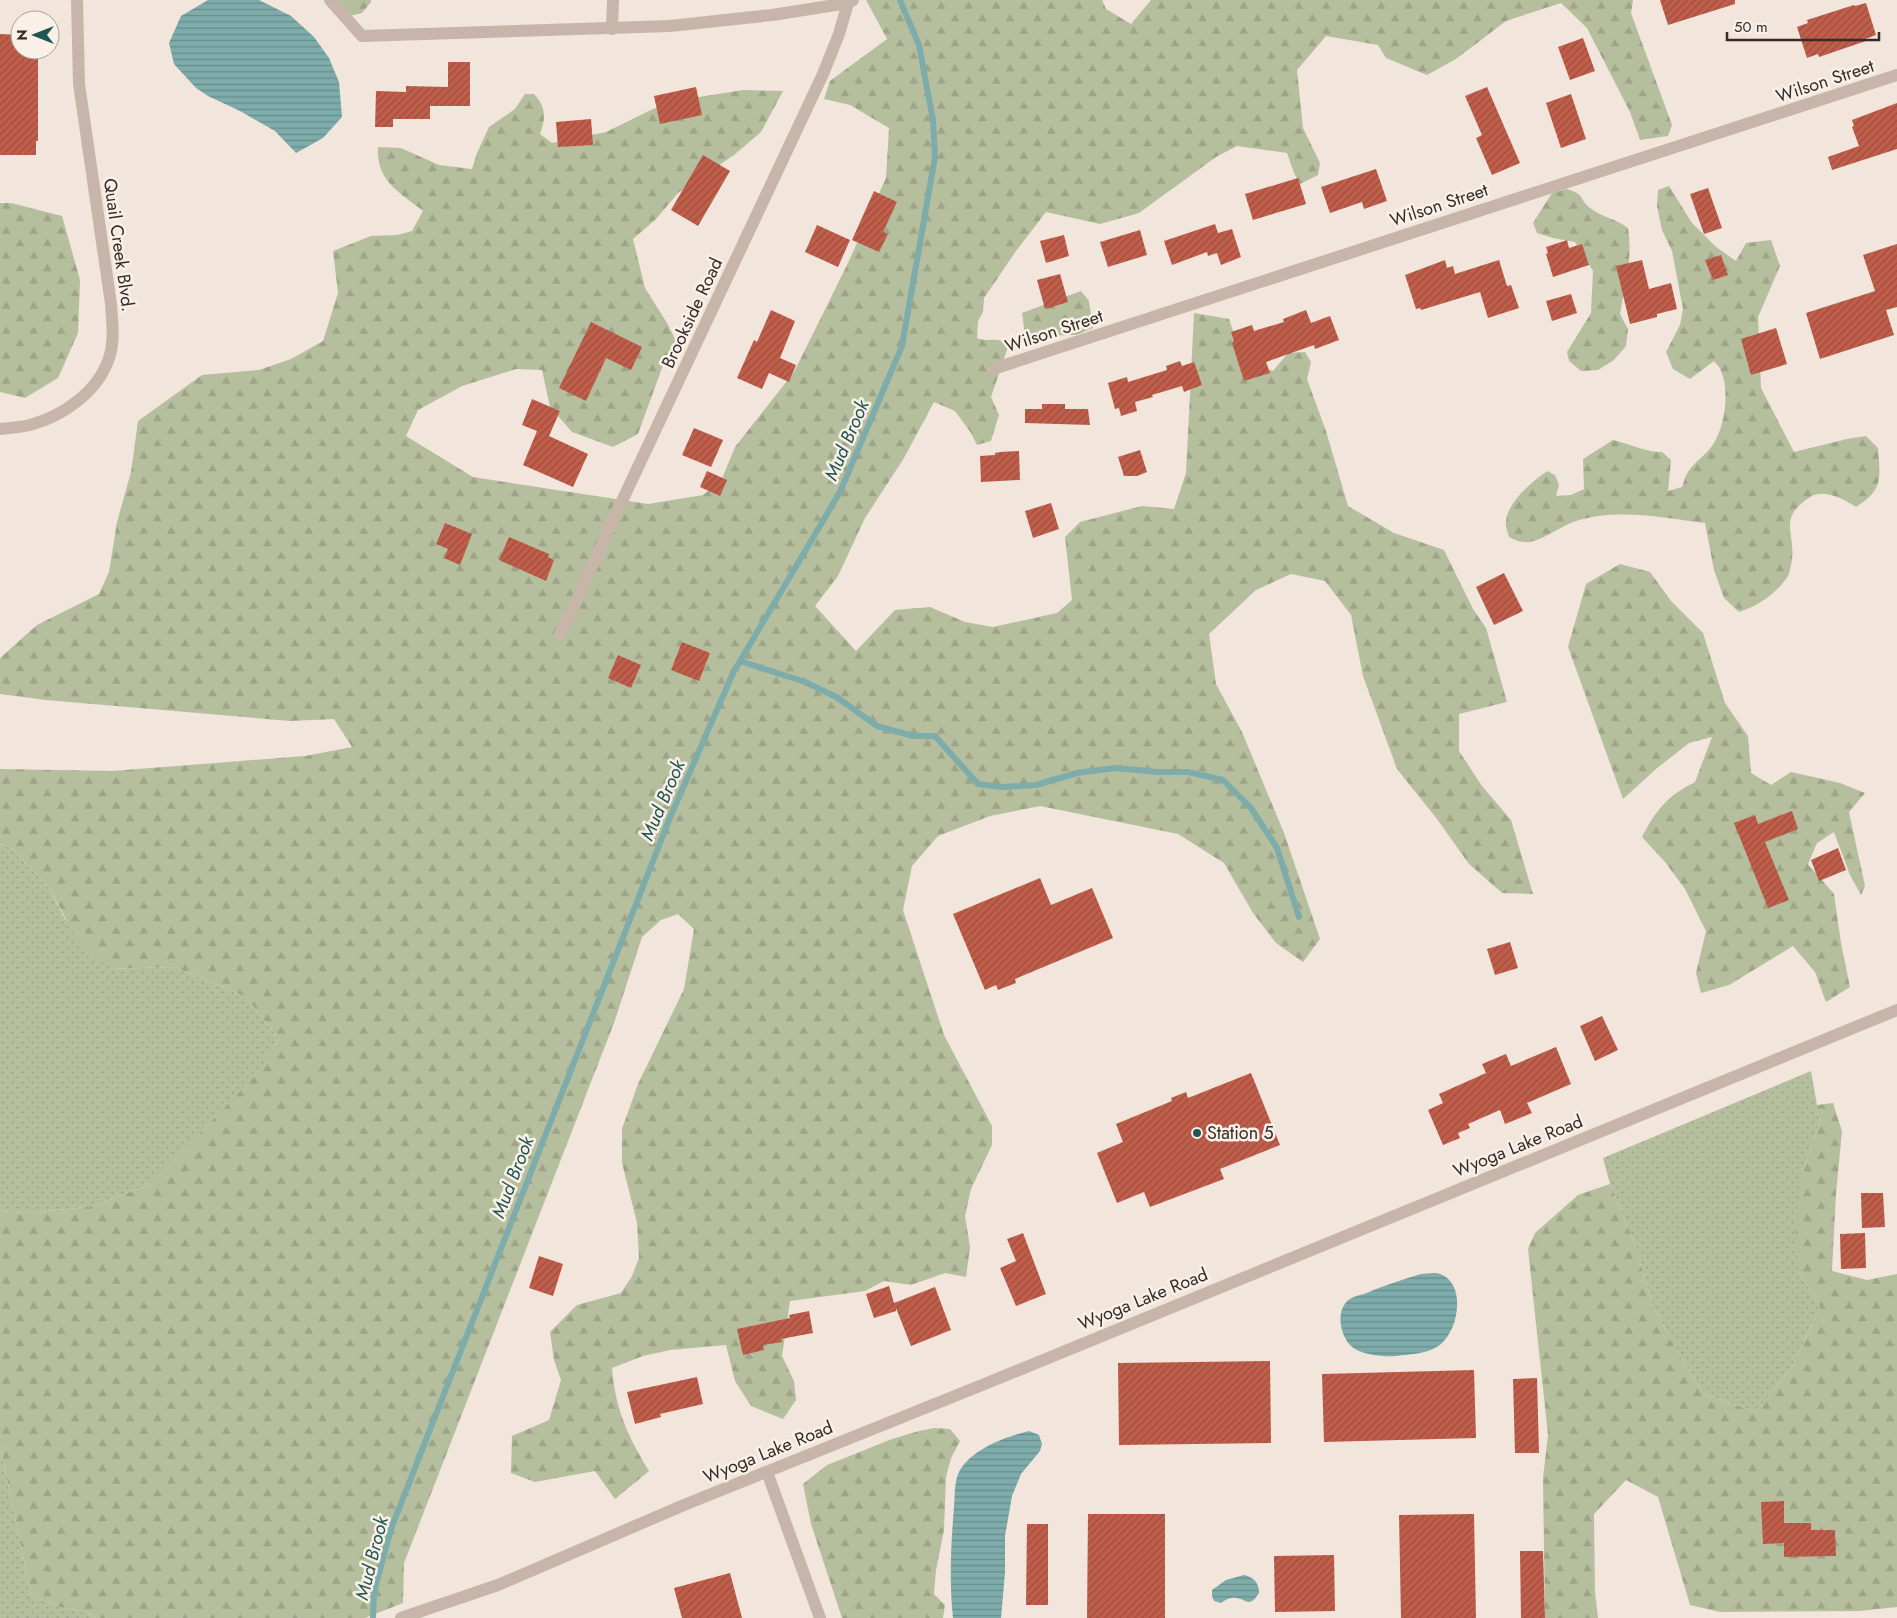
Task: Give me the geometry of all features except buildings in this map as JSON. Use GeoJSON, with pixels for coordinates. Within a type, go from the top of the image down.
{"type":"FeatureCollection","features":[{"type":"Feature","properties":{"kind":"street","name":"Quail Creek Blvd."},"geometry":{"type":"LineString","coordinates":[[0,429],[29,425],[52,417],[71,406],[87,392],[100,375],[110,357],[112,335],[111,304],[79,84],[77,0]]}},
{"type":"Feature","properties":{"kind":"street"},"geometry":{"type":"LineString","coordinates":[[330,0],[362,36],[670,26],[772,15],[850,1]]}},
{"type":"Feature","properties":{"kind":"street"},"geometry":{"type":"LineString","coordinates":[[612,29],[613,0]]}},
{"type":"Feature","properties":{"kind":"street","name":"Brookside Road"},"geometry":{"type":"LineString","coordinates":[[560,634],[823,74],[850,1]]}},
{"type":"Feature","properties":{"kind":"street","name":"Wilson Street"},"geometry":{"type":"LineString","coordinates":[[993,369],[1897,75]]}},
{"type":"Feature","properties":{"kind":"street","name":"Wyoga Lake Road"},"geometry":{"type":"LineString","coordinates":[[404,1616],[498,1584],[675,1509],[1897,1010]]}},
{"type":"Feature","properties":{"kind":"street"},"geometry":{"type":"LineString","coordinates":[[767,1472],[820,1618]]}},
{"type":"Feature","properties":{"kind":"green space"},"geometry":{"type":"Polygon","coordinates":[[[330,0],[371,0],[371,2],[362,13],[345,17],[330,0]]]}},
{"type":"Feature","properties":{"kind":"green space"},"geometry":{"type":"Polygon","coordinates":[[[866,0],[1102,0],[1106,9],[1131,24],[1151,0],[1633,0],[1631,13],[1672,125],[1668,136],[1640,140],[1630,112],[1587,28],[1561,3],[1506,21],[1456,59],[1427,75],[1386,58],[1378,45],[1326,36],[1297,70],[1303,128],[1320,163],[1318,175],[1300,184],[1287,153],[1237,146],[1216,157],[1139,213],[1100,224],[1046,212],[1016,251],[984,298],[983,312],[978,321],[977,338],[1000,340],[1009,344],[991,397],[999,415],[991,441],[977,445],[955,411],[934,402],[904,458],[865,518],[838,576],[815,606],[856,651],[895,610],[930,607],[965,622],[993,627],[1057,613],[1072,600],[1065,537],[1080,522],[1142,506],[1174,509],[1186,473],[1194,313],[1229,319],[1243,360],[1273,371],[1288,353],[1305,352],[1311,362],[1307,379],[1326,431],[1348,506],[1394,533],[1444,550],[1473,609],[1486,628],[1507,702],[1459,714],[1459,751],[1482,786],[1511,820],[1533,894],[1502,893],[1469,864],[1437,819],[1397,769],[1363,676],[1351,615],[1325,581],[1291,574],[1256,590],[1209,634],[1216,684],[1242,732],[1284,833],[1320,939],[1303,962],[1276,943],[1253,913],[1224,863],[1178,834],[1040,806],[990,816],[938,836],[912,866],[903,910],[944,1035],[992,1126],[992,1145],[971,1189],[965,1216],[970,1247],[966,1277],[945,1273],[911,1285],[884,1281],[865,1291],[790,1301],[782,1356],[794,1381],[796,1400],[783,1419],[751,1406],[735,1381],[726,1345],[670,1350],[643,1356],[612,1368],[619,1409],[629,1434],[649,1471],[615,1499],[595,1471],[535,1482],[511,1473],[512,1436],[549,1420],[561,1380],[554,1360],[550,1332],[577,1305],[621,1293],[632,1276],[639,1258],[637,1223],[622,1163],[622,1129],[638,1084],[684,989],[694,929],[678,914],[661,920],[642,937],[614,1023],[404,1563],[403,1603],[365,1618],[96,1618],[86,1612],[59,1607],[31,1595],[0,1445],[0,1211],[29,1213],[94,1206],[151,1184],[255,1076],[279,1039],[246,997],[175,967],[111,969],[80,945],[49,888],[11,848],[0,844],[0,769],[112,771],[305,756],[352,747],[334,719],[290,721],[46,700],[0,694],[0,658],[37,625],[99,594],[109,572],[117,522],[131,472],[138,421],[202,375],[259,370],[291,359],[323,341],[338,293],[333,251],[371,236],[397,235],[412,231],[423,211],[391,185],[385,177],[378,159],[378,147],[401,148],[439,165],[472,169],[489,127],[515,109],[525,94],[534,94],[541,103],[544,118],[540,134],[552,143],[606,132],[653,109],[693,98],[743,90],[783,91],[761,132],[734,155],[678,193],[656,219],[633,239],[645,288],[676,341],[662,368],[638,434],[613,447],[572,432],[550,407],[542,370],[516,369],[462,386],[418,410],[406,436],[473,477],[648,504],[703,495],[721,481],[735,447],[794,372],[848,263],[886,178],[889,128],[850,105],[824,99],[830,81],[887,39],[866,0]]]}},
{"type":"Feature","properties":{"kind":"green space"},"geometry":{"type":"Polygon","coordinates":[[[1669,186],[1692,223],[1716,247],[1736,261],[1746,243],[1771,240],[1780,266],[1758,317],[1761,388],[1794,452],[1866,436],[1878,448],[1879,475],[1876,489],[1872,495],[1856,507],[1828,494],[1810,497],[1799,505],[1790,520],[1792,554],[1788,576],[1766,598],[1739,612],[1724,598],[1714,570],[1705,523],[1640,515],[1609,515],[1570,523],[1543,538],[1530,542],[1518,541],[1509,537],[1506,526],[1507,515],[1515,500],[1547,471],[1555,475],[1559,485],[1556,496],[1571,495],[1584,489],[1583,459],[1613,440],[1662,452],[1671,460],[1668,491],[1682,487],[1690,468],[1709,450],[1720,430],[1726,399],[1724,379],[1720,368],[1714,361],[1690,379],[1673,369],[1666,352],[1680,325],[1683,309],[1672,251],[1662,230],[1657,206],[1658,190],[1669,186]]]}},
{"type":"Feature","properties":{"kind":"green space"},"geometry":{"type":"Polygon","coordinates":[[[1567,189],[1579,195],[1590,208],[1628,228],[1629,261],[1620,314],[1628,329],[1626,346],[1614,360],[1598,370],[1581,371],[1569,361],[1567,352],[1591,313],[1593,271],[1575,242],[1537,233],[1533,223],[1552,193],[1567,189]]]}},
{"type":"Feature","properties":{"kind":"green space"},"geometry":{"type":"Polygon","coordinates":[[[0,203],[11,203],[62,216],[80,280],[78,333],[58,378],[25,398],[0,392],[0,203]]]}},
{"type":"Feature","properties":{"kind":"green space"},"geometry":{"type":"Polygon","coordinates":[[[1081,291],[1089,301],[1093,328],[1076,335],[1025,336],[1022,313],[1081,291]]]}},
{"type":"Feature","properties":{"kind":"green space"},"geometry":{"type":"Polygon","coordinates":[[[1620,564],[1650,572],[1671,601],[1703,633],[1725,703],[1748,736],[1751,773],[1771,785],[1791,772],[1840,783],[1865,793],[1849,812],[1865,886],[1861,895],[1850,875],[1834,832],[1817,843],[1808,864],[1834,894],[1850,987],[1826,1002],[1815,972],[1793,946],[1729,985],[1701,993],[1696,973],[1706,931],[1685,889],[1665,862],[1642,837],[1652,819],[1663,805],[1685,787],[1695,782],[1712,737],[1689,743],[1656,769],[1623,799],[1568,647],[1586,584],[1620,564]]]}},
{"type":"Feature","properties":{"kind":"green space"},"geometry":{"type":"Polygon","coordinates":[[[0,844],[11,848],[49,888],[65,919],[111,969],[175,967],[246,997],[279,1039],[256,1076],[151,1184],[94,1206],[29,1213],[0,1211],[0,844]]]}},
{"type":"Feature","properties":{"kind":"green space"},"geometry":{"type":"Polygon","coordinates":[[[1811,1071],[1820,1122],[1802,1173],[1799,1272],[1820,1307],[1793,1366],[1756,1412],[1704,1394],[1680,1356],[1653,1307],[1634,1242],[1610,1184],[1603,1158],[1811,1071]]]}},
{"type":"Feature","properties":{"kind":"green space"},"geometry":{"type":"Polygon","coordinates":[[[1833,1103],[1842,1131],[1832,1271],[1867,1280],[1897,1274],[1897,1607],[1859,1611],[1720,1612],[1690,1605],[1658,1497],[1626,1480],[1594,1514],[1595,1592],[1598,1618],[1545,1618],[1543,1478],[1548,1435],[1528,1249],[1535,1233],[1578,1195],[1610,1184],[1634,1242],[1653,1307],[1704,1394],[1756,1412],[1793,1366],[1820,1307],[1799,1272],[1795,1235],[1802,1173],[1820,1122],[1817,1105],[1833,1103]]]}},
{"type":"Feature","properties":{"kind":"green space"},"geometry":{"type":"Polygon","coordinates":[[[934,1428],[950,1429],[960,1441],[951,1458],[946,1477],[944,1530],[936,1570],[934,1594],[945,1605],[943,1618],[842,1618],[811,1524],[803,1484],[827,1465],[892,1439],[934,1428]]]}},
{"type":"Feature","properties":{"kind":"green space"},"geometry":{"type":"Polygon","coordinates":[[[0,1445],[31,1595],[59,1607],[86,1612],[96,1618],[0,1618],[0,1445]]]}},
{"type":"Feature","properties":{"kind":"water"},"geometry":{"type":"Polygon","coordinates":[[[208,0],[259,0],[291,16],[314,37],[329,58],[339,82],[342,117],[323,138],[296,153],[275,131],[196,88],[174,64],[169,43],[181,16],[208,0]]]}},
{"type":"Feature","properties":{"kind":"water"},"geometry":{"type":"Polygon","coordinates":[[[1438,1273],[1448,1279],[1454,1286],[1457,1296],[1456,1317],[1453,1327],[1442,1343],[1426,1351],[1391,1356],[1364,1353],[1350,1345],[1343,1332],[1341,1317],[1345,1304],[1350,1299],[1421,1274],[1438,1273]]]}},
{"type":"Feature","properties":{"kind":"water"},"geometry":{"type":"Polygon","coordinates":[[[1029,1431],[1039,1435],[1042,1444],[1040,1451],[1021,1474],[1012,1496],[1005,1536],[1005,1573],[1001,1618],[953,1618],[951,1549],[955,1488],[958,1474],[973,1455],[991,1444],[1029,1431]]]}},
{"type":"Feature","properties":{"kind":"water"},"geometry":{"type":"Polygon","coordinates":[[[1244,1575],[1251,1577],[1258,1586],[1259,1593],[1252,1601],[1229,1598],[1221,1603],[1214,1601],[1212,1590],[1226,1580],[1244,1575]]]}},
{"type":"Feature","properties":{"kind":"waterway","name":"Mud Brook"},"geometry":{"type":"LineString","coordinates":[[373,1618],[374,1592],[391,1529],[669,820],[733,673],[840,492],[902,346],[935,157],[933,120],[919,45],[900,0]]}},
{"type":"Feature","properties":{"kind":"waterway"},"geometry":{"type":"LineString","coordinates":[[740,661],[805,682],[838,698],[877,726],[913,736],[935,736],[978,784],[1003,787],[1036,785],[1077,773],[1116,768],[1158,772],[1188,772],[1223,780],[1251,808],[1277,848],[1299,917]]}},
{"type":"Feature","properties":{"kind":"place","name":"Station 5"},"geometry":{"type":"Point","coordinates":[1197,1133]}}]}
